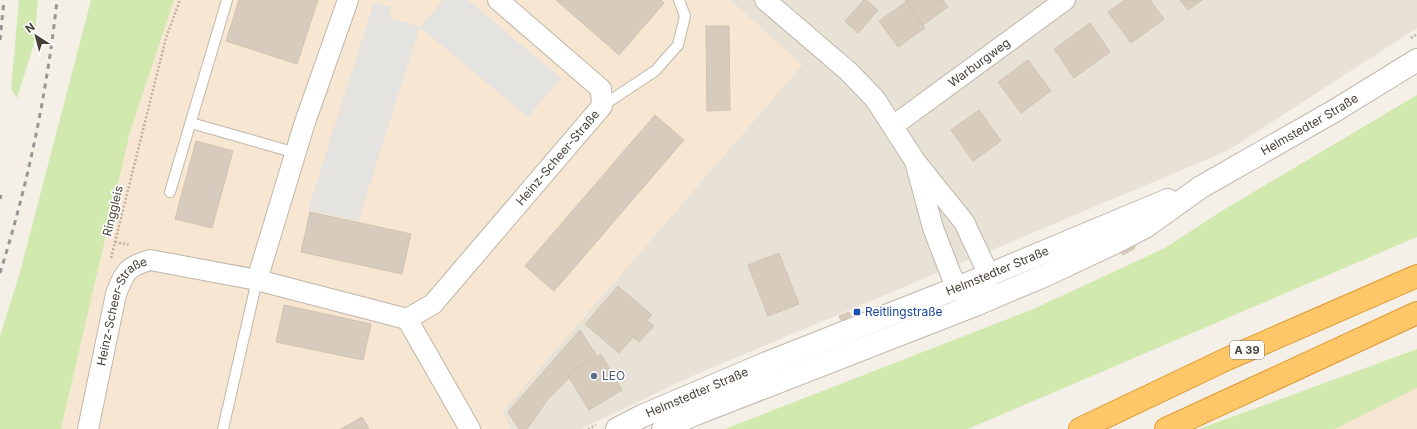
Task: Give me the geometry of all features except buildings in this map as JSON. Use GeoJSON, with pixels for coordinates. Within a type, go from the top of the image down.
{"type":"FeatureCollection","features":[{"type":"Feature","properties":{"kind":"highway","name":"A 39"},"geometry":{"type":"LineString","coordinates":[[1080,429],[1227,359],[1417,276]]}},
{"type":"Feature","properties":{"kind":"highway"},"geometry":{"type":"LineString","coordinates":[[1166,429],[1417,313]]}},
{"type":"Feature","properties":{"kind":"street"},"geometry":{"type":"LineString","coordinates":[[257,280],[296,153],[348,0]]}},
{"type":"Feature","properties":{"kind":"street","name":"Heinz-Scheer-Straße"},"geometry":{"type":"LineString","coordinates":[[88,429],[116,294],[123,276],[134,265],[150,260],[257,280],[407,319],[433,304],[602,106],[601,90],[498,0]]}},
{"type":"Feature","properties":{"kind":"street"},"geometry":{"type":"LineString","coordinates":[[765,0],[848,71],[875,98],[915,161],[964,222],[989,275],[975,305],[957,288],[933,228],[915,161]]}},
{"type":"Feature","properties":{"kind":"street","name":"Warburgweg"},"geometry":{"type":"LineString","coordinates":[[893,126],[1065,0]]}},
{"type":"Feature","properties":{"kind":"street","name":"Helmstedter Straße"},"geometry":{"type":"LineString","coordinates":[[663,429],[700,412],[975,305],[1046,275],[1145,227],[1201,187],[1336,110],[1417,60]]}},
{"type":"Feature","properties":{"kind":"street","name":"Helmstedter Straße"},"geometry":{"type":"LineString","coordinates":[[616,429],[642,416],[768,363],[989,275],[1201,187]]}},
{"type":"Feature","properties":{"kind":"street"},"geometry":{"type":"LineString","coordinates":[[407,319],[470,429]]}},
{"type":"Feature","properties":{"kind":"lane"},"geometry":{"type":"LineString","coordinates":[[170,192],[227,0]]}},
{"type":"Feature","properties":{"kind":"lane"},"geometry":{"type":"LineString","coordinates":[[602,106],[655,71],[678,45],[685,16],[679,0]]}},
{"type":"Feature","properties":{"kind":"lane"},"geometry":{"type":"LineString","coordinates":[[191,123],[296,153]]}},
{"type":"Feature","properties":{"kind":"lane"},"geometry":{"type":"LineString","coordinates":[[223,429],[257,280]]}},
{"type":"Feature","properties":{"kind":"path","name":"Ringgleis"},"geometry":{"type":"LineString","coordinates":[[109,265],[166,38],[180,0]]}},
{"type":"Feature","properties":{"kind":"shaded area"},"geometry":{"type":"Polygon","coordinates":[[[174,0],[730,0],[802,65],[502,412],[511,429],[61,429],[130,132],[174,0]]]}},
{"type":"Feature","properties":{"kind":"shaded area"},"geometry":{"type":"Polygon","coordinates":[[[443,0],[468,0],[561,78],[528,117],[420,27],[443,0]]]}},
{"type":"Feature","properties":{"kind":"shaded area"},"geometry":{"type":"Polygon","coordinates":[[[730,0],[1417,0],[1417,28],[1227,151],[690,377],[581,429],[511,429],[502,412],[802,65],[730,0]]]}},
{"type":"Feature","properties":{"kind":"shaded area"},"geometry":{"type":"Polygon","coordinates":[[[374,2],[391,7],[389,17],[420,27],[358,221],[308,210],[374,2]]]}},
{"type":"Feature","properties":{"kind":"shaded area"},"geometry":{"type":"Polygon","coordinates":[[[1417,388],[1417,429],[1335,429],[1355,418],[1417,388]]]}},
{"type":"Feature","properties":{"kind":"green space"},"geometry":{"type":"Polygon","coordinates":[[[19,0],[38,0],[34,44],[17,98],[11,89],[19,0]]]}},
{"type":"Feature","properties":{"kind":"green space"},"geometry":{"type":"Polygon","coordinates":[[[91,0],[174,0],[130,132],[61,429],[0,429],[0,336],[20,272],[91,0]]]}},
{"type":"Feature","properties":{"kind":"green space"},"geometry":{"type":"Polygon","coordinates":[[[1417,95],[1417,237],[968,429],[725,429],[1031,310],[1165,248],[1220,212],[1417,95]]]}},
{"type":"Feature","properties":{"kind":"green space"},"geometry":{"type":"Polygon","coordinates":[[[1417,349],[1417,388],[1335,429],[1199,429],[1417,349]]]}},
{"type":"Feature","properties":{"kind":"railway"},"geometry":{"type":"LineString","coordinates":[[0,40],[4,0]]}},
{"type":"Feature","properties":{"kind":"railway"},"geometry":{"type":"LineString","coordinates":[[0,273],[28,172],[48,69],[57,0]]}},
{"type":"Feature","properties":{"kind":"railway"},"geometry":{"type":"LineString","coordinates":[[0,199],[1,195]]}},
{"type":"Feature","properties":{"kind":"place","name":"Reitlingstraße"},"geometry":{"type":"Point","coordinates":[857,312]}},
{"type":"Feature","properties":{"kind":"place","name":"LEO"},"geometry":{"type":"Point","coordinates":[594,376]}}]}
